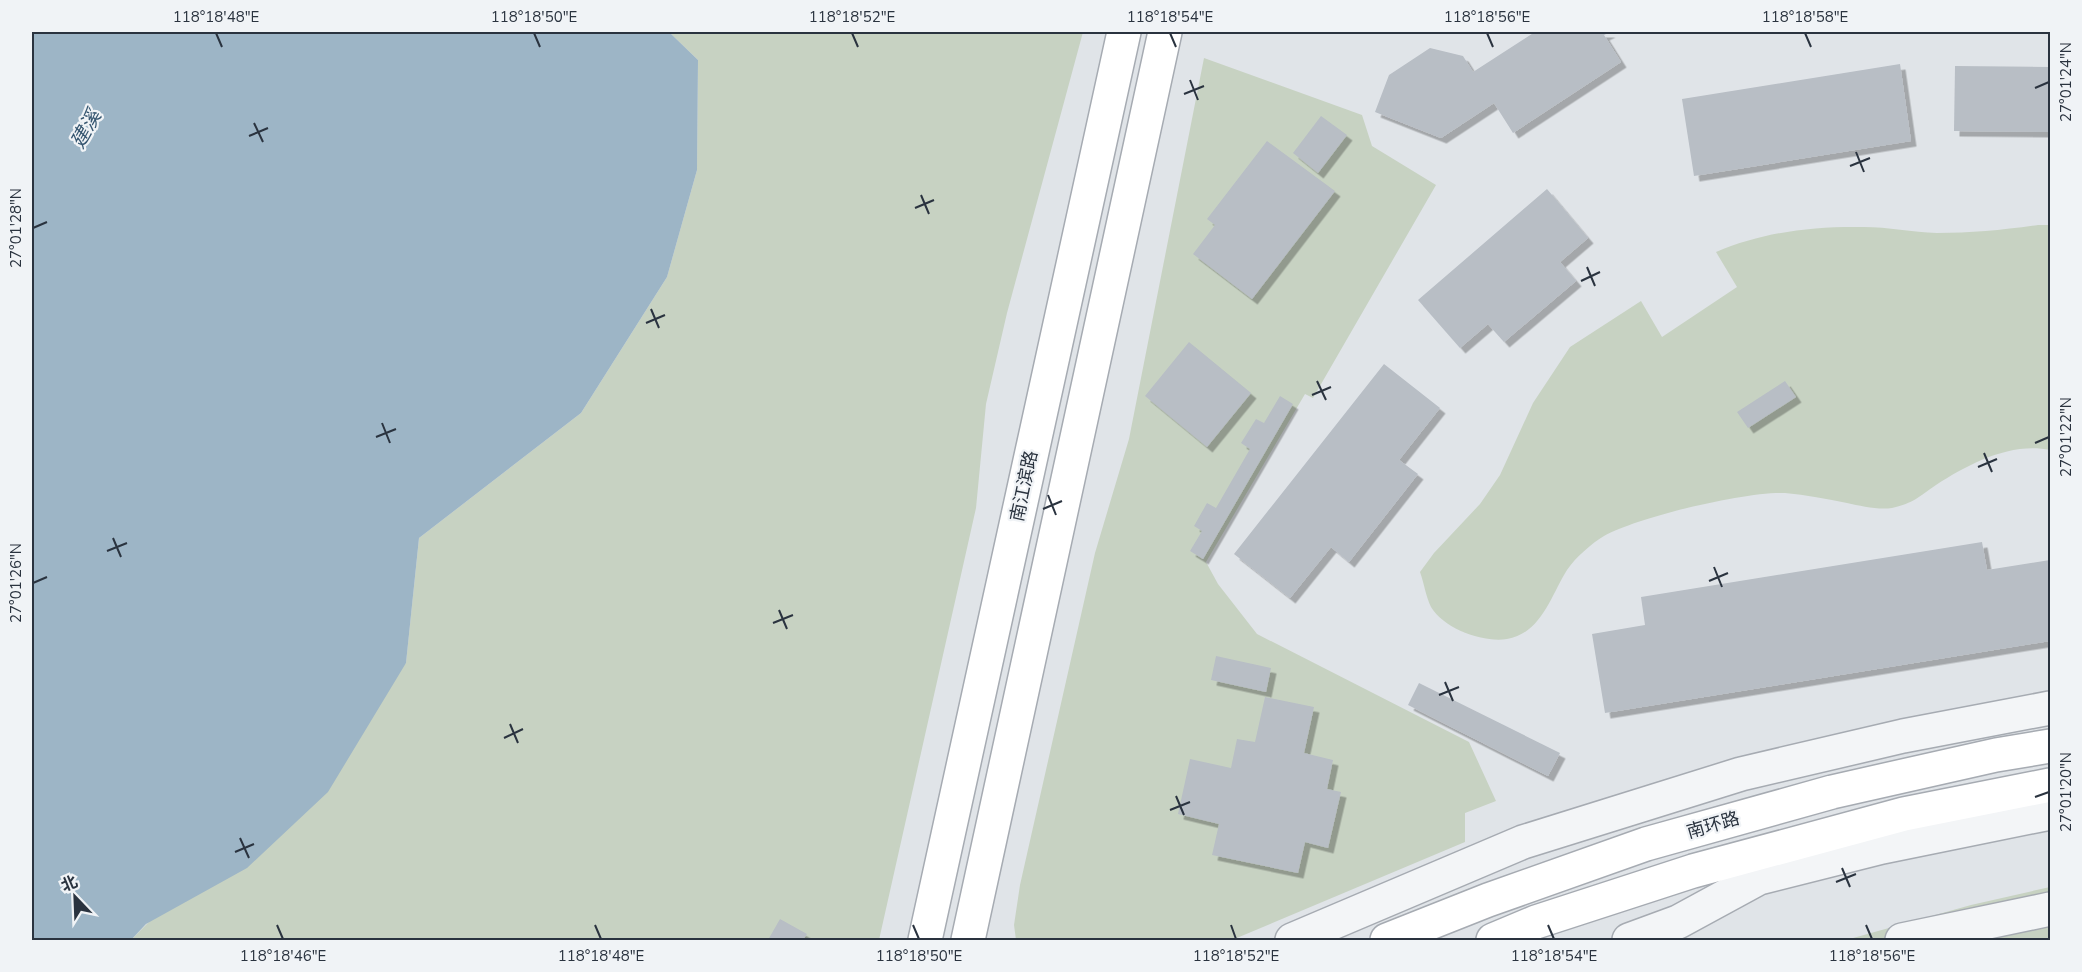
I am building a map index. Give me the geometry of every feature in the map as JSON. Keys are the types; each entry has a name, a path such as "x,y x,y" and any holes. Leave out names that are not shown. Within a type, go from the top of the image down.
{"main road":[{"name":"南江滨路","path":"925,940 1124,32"},
{"path":"968,940 1165,32"},
{"name":"南环路","path":"1387,940 1488,900 1647,844 1832,792 1996,755 2050,746"},
{"path":"1493,940 1536,922 1693,871 1904,814 2050,785"}],"street":[{"path":"1292,940 1524,842 1729,778 1903,736 2050,708"},
{"path":"1629,940 1678,922 1759,878 1882,846 2050,813"},
{"path":"1902,940 2050,909"}],"green space":[{"path":"669,32 1083,32 1007,313 986,404 976,508 879,940 131,940 406,663 419,538 581,413 667,277 697,170 698,60"},
{"path":"1204,58 1362,115 1372,146 1436,185 1313,398 1305,394 1206,562 1218,584 1257,634 1469,742 1496,801 1465,813 1465,842 1232,940 1016,940 1014,925 1020,885 1095,553 1129,439"},
{"path":"2050,225 2050,450 2020,449 1990,457 1962,470 1911,502 1892,508 1870,507 1785,493 1767,493 1693,507 1641,521 1604,536 1584,551 1567,570 1537,621 1519,635 1507,639 1487,639 1465,633 1445,622 1431,607 1420,572 1434,553 1480,504 1500,475 1533,403 1570,347 1641,301 1662,337 1737,287 1716,252 1770,235 1807,229 1873,227 1950,233"},
{"path":"2050,887 2050,940 1846,940 1971,905"}],"water":[{"name":"建溪","path":"32,32 669,32 698,60 697,170 667,277 581,413 419,538 406,663 328,792 247,868 146,924 131,940 32,940"}],"building":[{"path":"1535,32 1610,32 1604,35 1621,62 1513,133 1494,103 1441,138 1375,112 1389,75 1430,48 1463,56 1473,72"},
{"path":"1900,64 1911,141 1694,176 1682,99"},
{"path":"1955,66 2050,67 2050,132 1954,131"},
{"path":"1321,116 1347,135 1318,173 1293,153"},
{"path":"1267,141 1335,191 1252,299 1193,254 1215,225 1207,219"},
{"path":"1547,189 1588,238 1560,262 1576,281 1504,342 1488,324 1460,348 1418,300"},
{"path":"1189,342 1251,393 1207,447 1145,396"},
{"path":"1384,364 1440,408 1399,460 1418,474 1349,562 1331,547 1290,598 1234,554"},
{"path":"1785,381 1796,397 1748,428 1737,412"},
{"path":"1280,396 1293,404 1203,559 1190,551 1202,531 1194,526 1207,503 1216,508 1250,449 1241,443 1256,419 1264,423"},
{"path":"1982,542 1987,570 2050,560 2050,641 1605,713 1592,634 1645,625 1641,597"},
{"path":"1216,656 1271,668 1266,692 1211,680"},
{"path":"1419,683 1560,753 1548,776 1408,705"},
{"path":"1265,697 1314,707 1304,753 1333,760 1327,789 1341,792 1328,848 1305,842 1298,873 1212,855 1219,824 1178,814 1190,759 1231,768 1237,739 1255,742"},
{"path":"780,919 807,934 803,940 768,940"}]}
